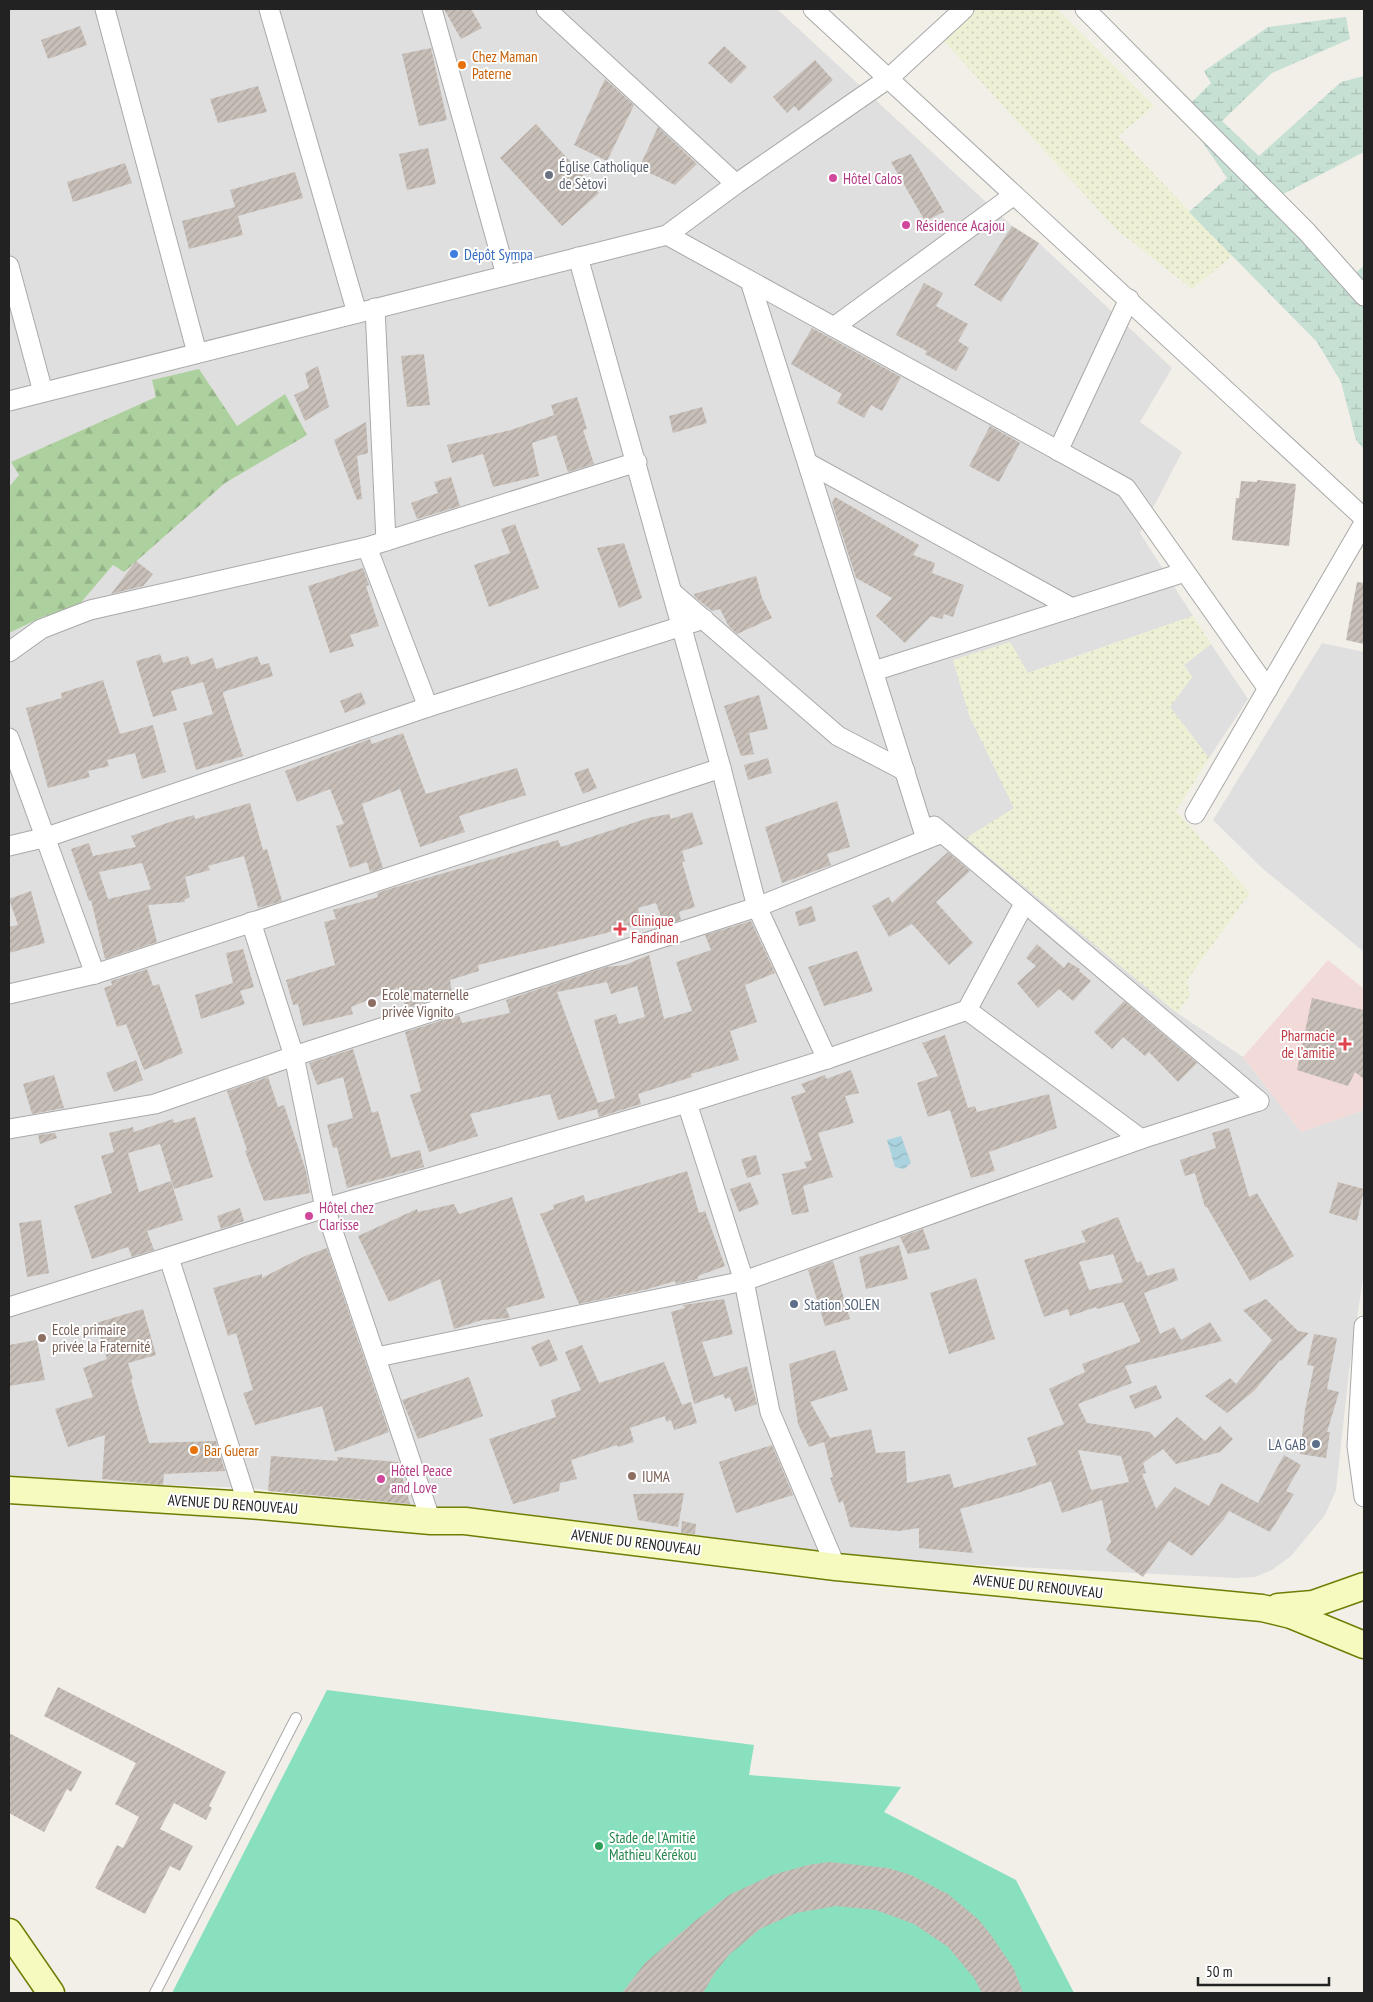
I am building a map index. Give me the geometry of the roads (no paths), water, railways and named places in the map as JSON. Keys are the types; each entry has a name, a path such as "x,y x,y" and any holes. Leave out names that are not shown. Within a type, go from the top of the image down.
{"main road":[{"name":"AVENUE DU RENOUVEAU","path":"9,1490 248,1505 431,1521 465,1521 836,1567 1262,1608 1291,1615 1364,1645"},
{"name":"AVENUE DU RENOUVEAU","path":"1262,1608 1313,1604 1364,1586"},
{"path":"9,1932 49,1992"}],"street":[{"path":"105,9 197,353"},
{"path":"269,9 366,310 386,540"},
{"path":"432,9 506,275"},
{"path":"546,9 736,184"},
{"path":"813,9 1364,518"},
{"path":"9,401 667,235 736,184 889,78 964,9"},
{"path":"1085,9 1307,232 1364,296"},
{"path":"834,327 1014,195"},
{"path":"667,235 1126,488 1268,689"},
{"path":"578,257 637,462 721,768 757,908 827,1059"},
{"path":"9,266 43,392"},
{"path":"377,1358 744,1281 1141,1139 1259,1101 1024,904 934,836 918,812 750,281"},
{"path":"1058,451 1129,299"},
{"path":"9,652 41,629 90,610 367,547 637,462"},
{"path":"808,463 1072,608"},
{"path":"1195,814 1364,523"},
{"path":"367,547 428,707"},
{"path":"874,671 1185,572"},
{"path":"673,593 838,736 905,770"},
{"path":"9,846 46,837 428,707 682,627 704,618"},
{"path":"9,738 95,974"},
{"path":"9,994 95,974 721,768"},
{"path":"9,1129 155,1104 294,1056 757,908 934,836"},
{"path":"9,1307 325,1208 686,1103 827,1059 967,1010 1024,904"},
{"path":"251,922 294,1056 325,1208 431,1521"},
{"path":"967,1010 1141,1139"},
{"path":"686,1103 744,1281 770,1412 836,1567"},
{"path":"169,1258 248,1505"},
{"path":"1364,1326 1357,1446 1364,1497"}],"lane":[{"path":"154,1993 296,1718"}],"water":[{"path":"901,1136 911,1163 904,1169 895,1167 887,1140"}],"place":[{"name":"Chez Maman Paterne","path":"462,65"},
{"name":"Église Catholique de Sètovi","path":"549,175"},
{"name":"Hôtel Calos","path":"833,178"},
{"name":"Résidence Acajou","path":"906,225"},
{"name":"Dépôt Sympa","path":"454,254"},
{"name":"Clinique Fandinan","path":"620,929"},
{"name":"Ecole maternelle privée Vignito","path":"372,1003"},
{"name":"Pharmacie de l’amitie","path":"1345,1044"},
{"name":"Hôtel chez Clarisse","path":"309,1216"},
{"name":"Station SOLEN","path":"794,1304"},
{"name":"Ecole primaire privée la Fraternité","path":"42,1338"},
{"name":"LA GAB","path":"1316,1444"},
{"name":"Bar Guerar","path":"194,1450"},
{"name":"IUMA","path":"632,1476"},
{"name":"Hôtel Peace and Love","path":"381,1479"},
{"name":"Stade de l'Amitié Mathieu Kérékou","path":"599,1846"}]}
